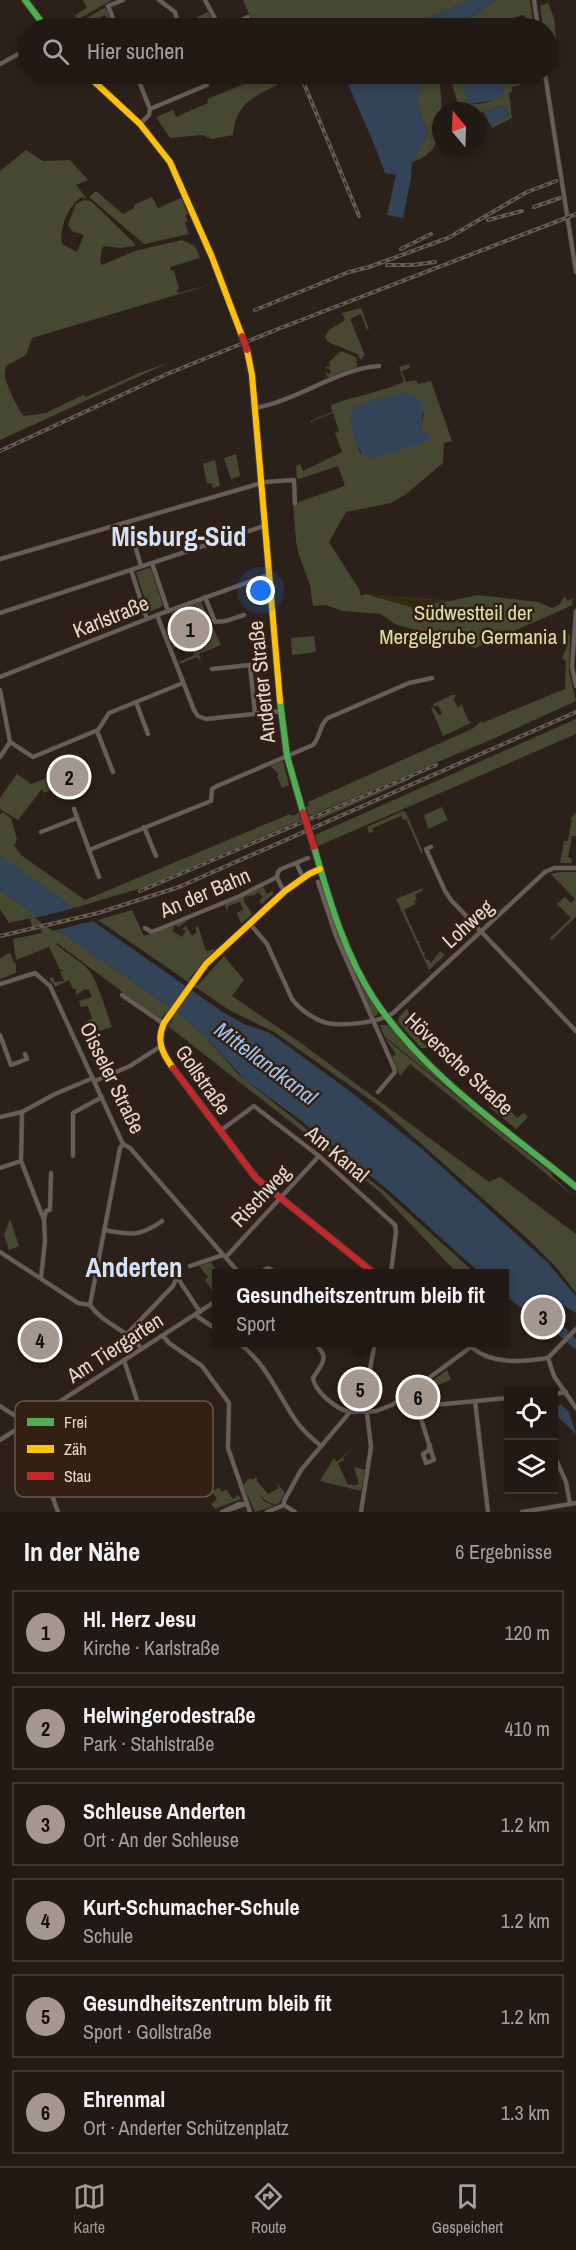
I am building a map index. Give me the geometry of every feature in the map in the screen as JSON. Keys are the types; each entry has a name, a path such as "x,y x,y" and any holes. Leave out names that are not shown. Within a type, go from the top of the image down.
{"main road":[{"path":"25,0 38,18"},
{"name":"Anderter Straße","path":"97,84 140,124 162,151 180,183 212,257 247,350 251,367 268,574 287,756 314,847 320,876"},
{"name":"Gollstraße","path":"320,876 303,878 285,891 206,964 164,1024 159,1047 256,1178 369,1269"},
{"name":"Höversche Straße","path":"320,876 354,962 387,1018 434,1069 576,1187"}],"street":[{"path":"113,18 108,6 123,0"},
{"path":"159,0 175,12 176,18"},
{"path":"205,0 217,18"},
{"path":"534,0 537,18"},
{"path":"0,64 18,54"},
{"path":"140,84 150,109 149,115 140,124"},
{"path":"150,109 207,84"},
{"path":"547,84 576,272"},
{"path":"255,408 287,399 361,368 379,366"},
{"path":"0,559 260,483 294,480 295,504"},
{"path":"128,522 141,566"},
{"path":"0,613 264,526"},
{"path":"152,563 168,611"},
{"path":"131,570 147,620"},
{"name":"Karlstraße","path":"0,677 268,574"},
{"path":"205,597 215,622 244,615"},
{"path":"576,611 572,671 576,686"},
{"path":"157,615 194,710 201,718 281,711"},
{"path":"212,669 250,664 255,714"},
{"path":"89,850 210,801 212,789 217,786 315,743 323,722 328,718 409,682 432,678"},
{"path":"0,690 2,713 10,742 33,757 97,731 109,713 183,683"},
{"path":"136,702 148,734"},
{"path":"97,731 113,772"},
{"path":"0,757 10,742"},
{"path":"74,809 99,877"},
{"path":"41,832 77,818"},
{"path":"144,827 156,856"},
{"path":"431,847 426,849 445,891 576,1031"},
{"name":"An der Bahn","path":"285,891 280,886 278,877 281,869 308,858"},
{"path":"296,863 303,878"},
{"name":"Lohweg","path":"387,1018 545,872 554,868 576,868"},
{"path":"320,876 334,930 395,1072 378,1092"},
{"name":"An der Bahn","path":"145,928 152,932 240,896 278,877"},
{"path":"250,924 267,944 292,999 298,1007 326,1023 373,1022 387,1018"},
{"name":"Oisseler Straße","path":"0,984 35,973 44,980 53,991 123,1144 130,1148 236,1269"},
{"path":"122,995 164,1024"},
{"path":"0,1035 11,1065 27,1059 25,1054"},
{"path":"0,1117 22,1112 55,1094 130,1066 159,1047"},
{"path":"73,1156 73,1113 102,1097"},
{"name":"Am Kanal","path":"219,1131 254,1106 319,1156 395,1225 392,1269"},
{"path":"22,1112 21,1161 44,1220"},
{"path":"90,1305 120,1148 123,1144"},
{"name":"Rischweg","path":"190,1266 225,1256 319,1156"},
{"path":"0,1168 21,1161"},
{"path":"41,1278 45,1241 44,1220 46,1211 50,1210 51,1173"},
{"path":"104,1230 141,1233 162,1221"},
{"path":"0,1252 78,1303 90,1305 95,1312 127,1334 142,1349"},
{"path":"127,1334 173,1286 177,1277 200,1312"},
{"name":"Am Tiergarten","path":"61,1401 212,1304"},
{"path":"195,1315 212,1326"},
{"path":"318,1347 324,1358 323,1364 313,1378 315,1386 337,1406 350,1412 376,1411 386,1408 409,1394 471,1347 481,1354 505,1361 548,1358 576,1329"},
{"path":"163,1336 169,1343 202,1366 229,1403 228,1448 250,1512"},
{"path":"243,1347 264,1368 294,1419 321,1446"},
{"path":"361,1512 370,1447 366,1388 374,1347"},
{"path":"548,1358 554,1376 576,1408"},
{"path":"124,1360 137,1401"},
{"path":"558,1393 566,1392"},
{"path":"409,1394 417,1406 430,1445"},
{"path":"417,1406 504,1398"},
{"path":"475,1401 488,1512"},
{"path":"0,1406 15,1416"},
{"path":"284,1504 301,1470 350,1412"},
{"name":"Am Tiergarten","path":"0,1440 15,1431"},
{"path":"522,1512 573,1503 558,1464"},
{"path":"53,1497 58,1512"},
{"path":"223,1512 239,1504 246,1504"},
{"path":"267,1512 284,1504"},
{"path":"284,1504 295,1512"}],"green space":[{"path":"83,0 112,0 80,18 76,18 75,15 87,8"},
{"path":"243,0 468,0 429,18 251,18"},
{"path":"495,0 530,0 533,18 525,18 522,15 514,18 468,18"},
{"path":"548,3 554,18 542,18 540,6"},
{"path":"104,8 110,18 107,18 105,15 99,18 87,18"},
{"path":"208,12 211,18 195,18"},
{"path":"245,84 277,85 246,103 237,116 233,135 212,139 202,135 170,138 156,117 173,110 176,117 208,103 207,99"},
{"path":"420,84 440,84 441,102 432,102 432,149 425,156 412,162 428,132 418,104"},
{"path":"452,84 462,84 469,102 457,102"},
{"path":"502,84 520,84 512,87 512,92 509,93 512,118 492,128 490,125 509,115 505,107 499,106 486,112 486,102 504,94"},
{"path":"26,150 43,161 70,160 88,180 76,185 87,199 82,197 69,211 62,231 62,244 77,252 84,235 72,231 68,225 76,204 84,200 91,201 135,246 120,248 104,246 100,262 102,265 135,251 182,240 195,246 200,258 170,267 171,271 174,270 178,293 216,283 32,338 26,355 6,366 5,372 9,389 24,416 46,413 83,395 86,397 139,373 168,363 0,440 0,171"},
{"path":"96,191 123,214 134,208 134,205 152,197 158,208 181,198 188,214 185,216 188,221 185,222 189,234 144,244 89,197"},
{"path":"361,308 369,329 367,330 361,314 350,319 365,355 361,360 357,354 328,342 325,337 329,330 345,320 342,313"},
{"path":"341,351 356,357 357,367 328,377 325,372 330,374 330,369 324,368 330,366 329,362"},
{"name":"Südwestteil der Mergelgrube Germania I","path":"409,364 410,368 402,371 406,382 416,380 418,384 431,381 452,441 444,443 443,463 405,495 391,503 346,512 329,542 359,589 361,596 365,594 450,601 478,595 538,602 552,608 560,604 564,597 567,601 573,598 572,605 475,648 395,624 381,614 342,611 326,605 313,606 310,585 296,541 293,504 345,486 338,466 297,478 296,466 300,464 303,471 342,452 335,433 339,431 333,413 312,421 313,424 310,421 332,412 331,405 404,382 399,367","holes":["424,413 420,443 360,453 355,435"]},
{"path":"236,454 240,476 231,479 224,458"},
{"path":"215,460 220,486 213,488 212,484 207,483 203,464"},
{"path":"149,568 163,606 149,612 136,572"},
{"path":"201,602 221,645 199,654 201,659 199,660 197,657 180,664 179,662 194,655 189,642 174,648 171,639 177,637 182,641 203,633 206,626 201,616 193,619 189,610 174,618 171,613"},
{"path":"566,633 570,635 569,672 576,701 495,738 309,816 306,807 309,805 308,802 474,728 481,721 482,723 565,689 566,661 562,658 567,647 562,636"},
{"path":"314,636 316,652 292,655 291,638"},
{"path":"456,695 454,699 457,707 461,706 461,703 469,722 473,722 443,736 431,708 433,707 439,715 442,714 438,705 435,707 433,704"},
{"path":"576,719 576,734 318,846 315,835"},
{"path":"283,761 289,785 282,788 277,776 279,774 270,766"},
{"path":"84,764 90,779 71,787 64,784 44,793 42,789 18,820 0,809 0,798 17,774 31,784"},
{"path":"410,777 411,779 318,820 316,816"},
{"path":"442,807 448,820 428,829 424,815"},
{"path":"403,811 406,813 423,852 421,853 406,819 403,820 401,816 373,828 373,832 369,833 367,827"},
{"path":"2,812 11,818 17,840 14,845 21,855 85,900 290,814 292,816 299,813 300,820 145,887 74,908 0,856 0,815"},
{"path":"576,813 576,836 572,836 568,857 571,858 572,863 560,863 564,841 568,841 572,819 570,819"},
{"path":"576,872 576,917 552,940 550,938 571,918 557,904 565,897 571,903 575,899 551,874"},
{"path":"320,881 352,966 378,1011 374,1017 336,932"},
{"path":"264,887 266,894 273,891 273,894 262,904 259,901 263,897 258,892 255,895 244,897 252,914 241,924 237,913 243,910 240,902 228,906 228,911 224,904"},
{"path":"423,888 415,894 416,904 404,910 418,941 421,941 419,943 423,952 426,953 424,955 426,960 431,963 440,951 445,955 429,970 396,899"},
{"path":"0,890 180,1014 204,1035 238,1074 384,1191 471,1269 453,1269 380,1192 168,1026 174,1018 165,1013 160,1020 57,943 60,948 87,968 99,990 112,1027 100,1031 95,1028 91,1032 87,1021 92,1019 88,1006 81,1007 79,1001 92,997 89,990 85,989 76,995 76,989 73,989 69,980 55,987 49,978 53,977 55,982 64,981 60,972 65,970 60,970 49,947 16,960 13,939 42,933 40,926 32,927 30,918 9,923 0,909"},
{"path":"132,910 144,936 185,919 186,922 179,927 175,925 172,931 182,937 186,931 182,929 186,926 192,936 197,932 195,928 198,926 206,951 215,949 189,979 198,985 224,956 244,980 232,996 298,1041 489,1182 500,1177 576,1234 576,1293 556,1267 529,1240 379,1106 274,1032 229,1010 98,920"},
{"path":"8,953 11,954 16,964 16,973 0,979 0,959"},
{"path":"407,1008 414,1033 428,1048 421,1048 398,1022 399,1017"},
{"path":"380,1025 388,1025 412,1052 507,1136 384,1036"},
{"path":"385,1038 550,1172 576,1198 410,1064 400,1076 392,1056 396,1055"},
{"path":"504,1104 517,1118 524,1113 528,1117 516,1129 488,1106 497,1109"},
{"path":"10,1219 19,1246 9,1250 4,1235"},
{"path":"211,1262 215,1269 212,1269 212,1291 205,1280 208,1277 199,1266"},
{"path":"447,1370 451,1380 425,1390 423,1399 421,1389"},
{"path":"350,1450 343,1458 345,1460 338,1463 348,1485 359,1484 354,1467 365,1470 361,1491 320,1481 334,1458 337,1462"},
{"path":"257,1477 257,1481 268,1494 279,1488 277,1483 285,1493 275,1505 266,1501 258,1493 265,1502 275,1506 255,1512 243,1485 250,1478 252,1480"},
{"path":"219,1487 222,1492 226,1489 233,1499 238,1495 241,1499 215,1509 211,1504 217,1499 213,1491"}],"sand":[{"path":"365,594 450,601 428,604 423,613"}],"water":[{"path":"468,0 495,0 468,18 429,18"},
{"path":"348,84 420,84 418,104 428,132 412,162 403,218 387,215 396,175 385,173"},
{"path":"462,84 502,84 504,94 495,100 469,102"},
{"path":"503,105 508,117 490,125 486,112"},
{"path":"404,392 413,395 422,403 422,431 430,434 431,440 379,457 367,458 359,449 354,437 350,412 358,405"},
{"name":"Mittellandkanal","path":"0,856 224,1013 244,1024 270,1033 351,1092 422,1149 547,1262 576,1296 576,1313 541,1292 563,1325 576,1339 576,1350 509,1299 509,1269 476,1269 387,1189 244,1079 204,1035 180,1014 0,890"},
{"path":"561,1404 569,1412 576,1434 558,1417"}],"pier":[{"path":"78,907 97,920 53,931 44,925 54,921 43,924 35,918"}],"railway":[{"path":"304,84 359,216"},
{"path":"255,310 349,272 448,238 527,192 556,181"},
{"path":"534,207 560,198"},
{"path":"488,220 522,211"},
{"path":"0,451 167,374 576,214"},
{"path":"401,249 431,234"},
{"path":"387,265 435,262"},
{"path":"0,936 98,913 179,887 576,712"},
{"path":"140,891 436,765"}],"traffic: fast":[{"path":"25,0 38,18"},
{"path":"280,701 287,756 303,812"},
{"path":"314,847 332,906 354,963 374,999 394,1027 417,1053 468,1100 576,1187"}],"traffic: slow":[{"path":"97,84 140,124 170,162 212,257 242,336"},
{"path":"247,350 252,375 280,701"},
{"path":"173,1068 161,1047 162,1029 206,964 285,891 320,869"}],"traffic: jam":[{"path":"242,336 247,350"},
{"path":"303,812 314,847"},
{"path":"173,1068 256,1178 369,1269"}],"place":[{"name":"Hl. Herz Jesu","path":"190,629"},
{"name":"Helwingerodestraße","path":"69,777"},
{"name":"Schleuse Anderten","path":"543,1317"},
{"name":"Kurt-Schumacher-Schule","path":"40,1340"},
{"name":"Gesundheitszentrum bleib fit","path":"360,1389"},
{"name":"Ehrenmal","path":"418,1397"}],"district":[{"name":"Misburg-Süd","path":"179,537"},
{"name":"Anderten","path":"134,1268"}]}
